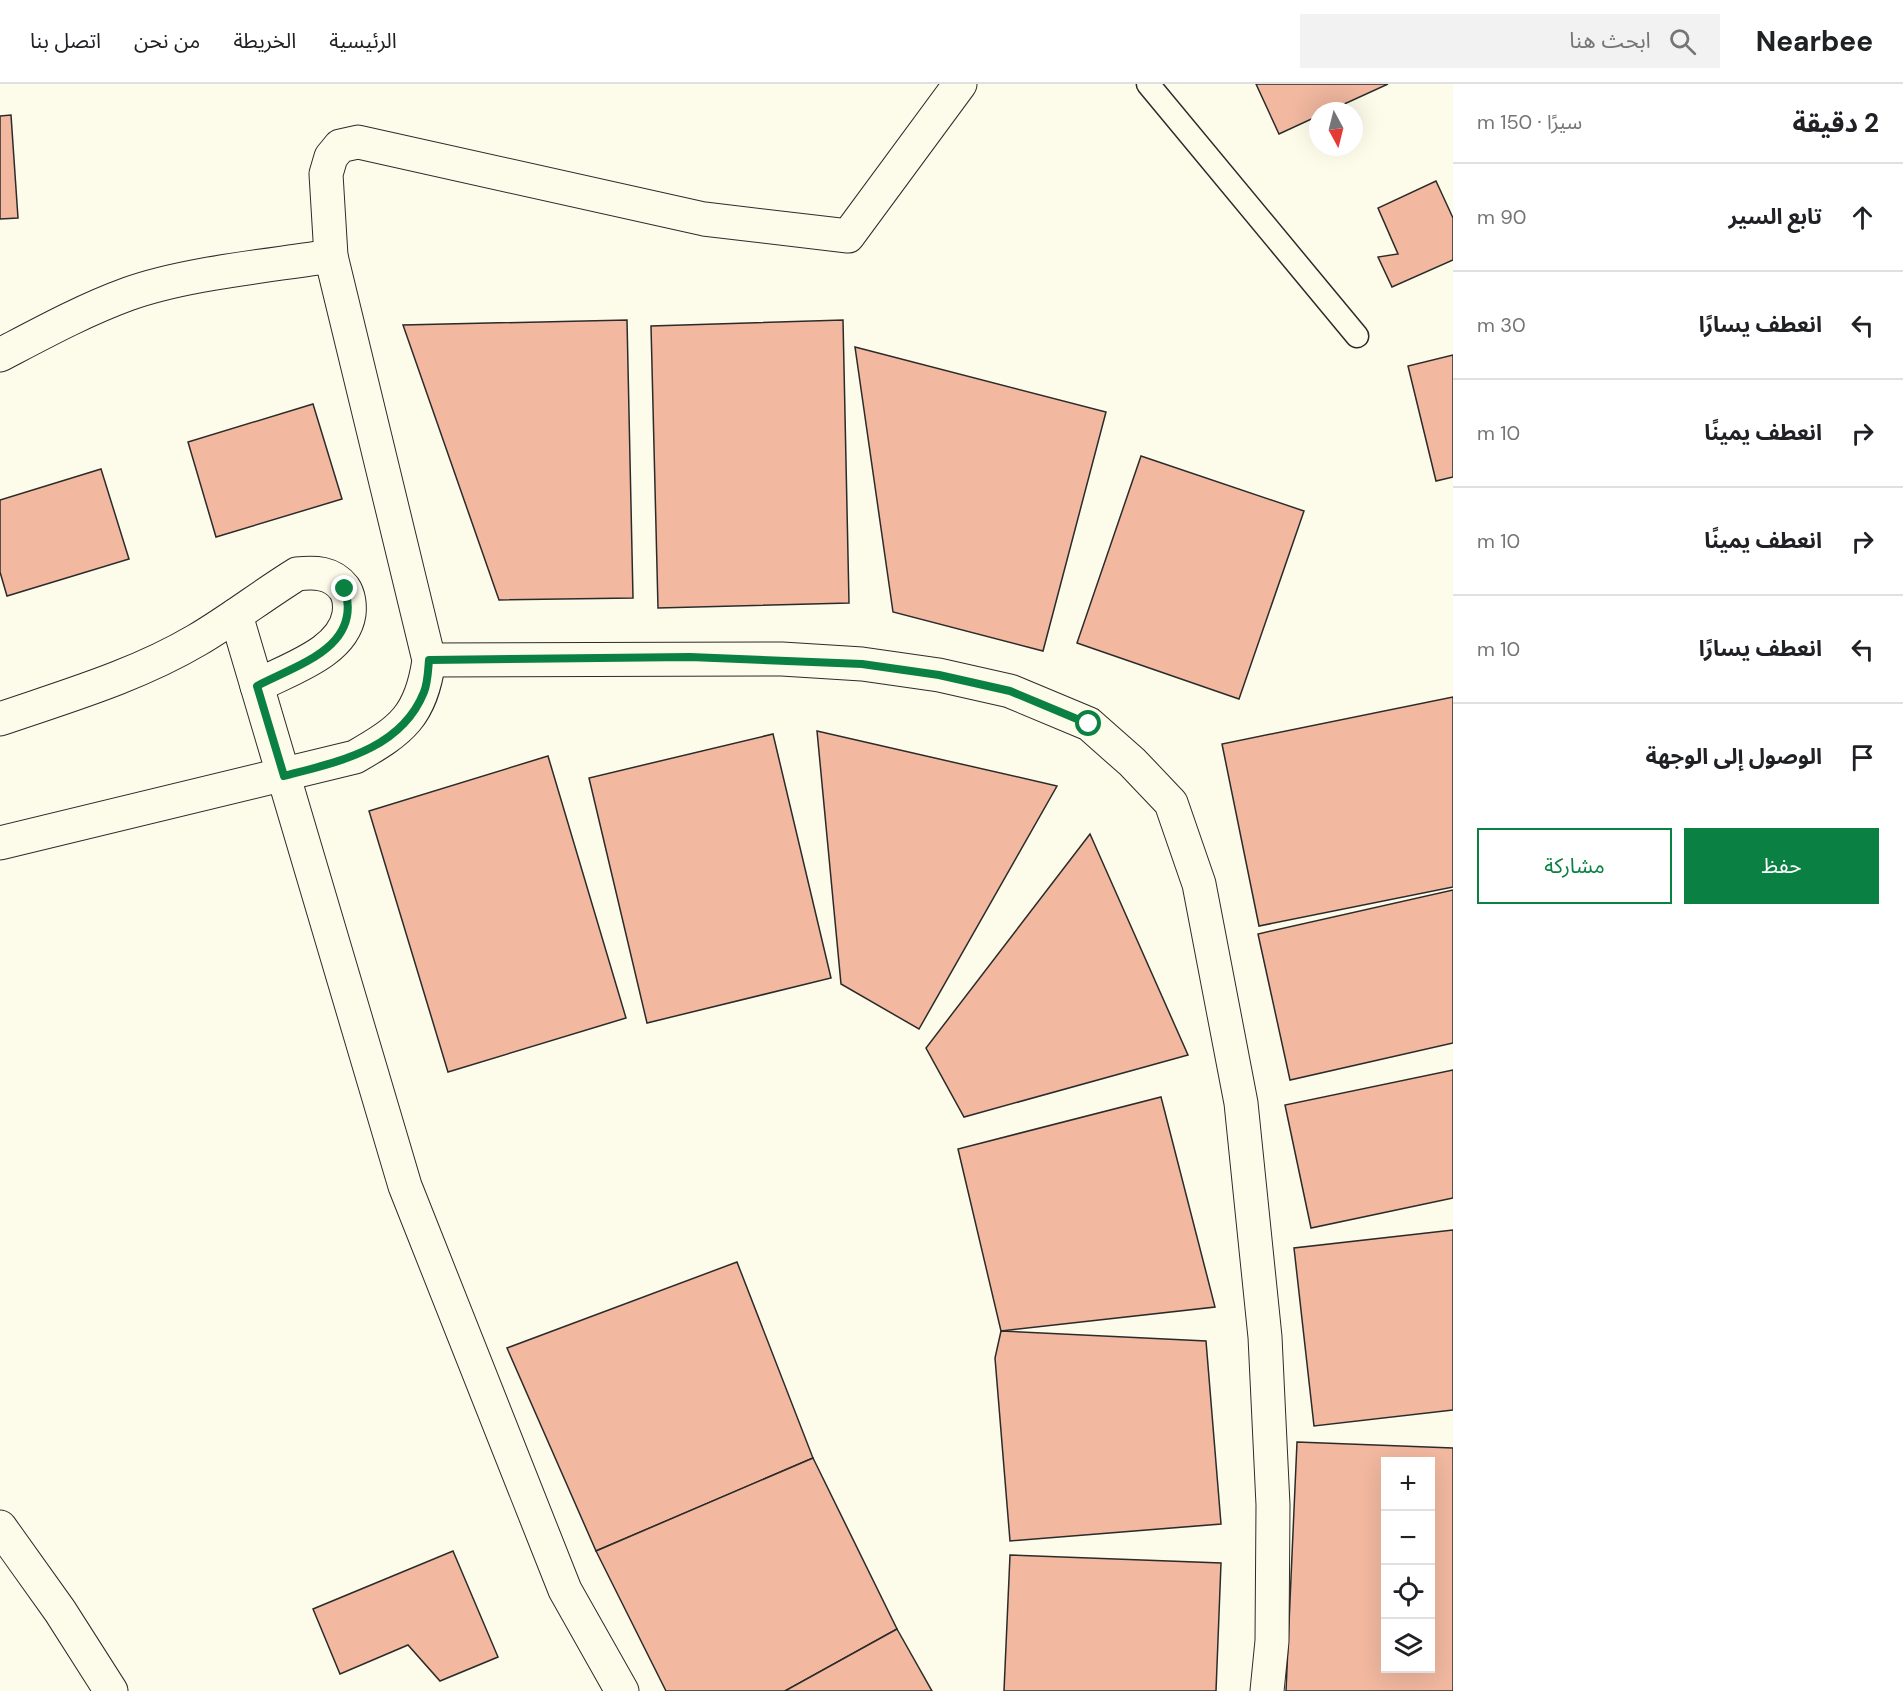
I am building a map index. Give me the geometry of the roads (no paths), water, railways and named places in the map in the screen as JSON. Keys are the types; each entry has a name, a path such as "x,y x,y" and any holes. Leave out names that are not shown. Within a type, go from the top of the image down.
{"street":[{"path":"0,843 355,757 389,737 409,717 424,691 429,660 331,256 326,174 331,157 340,146 353,142 705,219 848,236 960,84"},
{"path":"0,355 129,293 164,284 331,256"},
{"path":"0,719 98,686 147,666 196,641 297,574 316,572 334,579 345,589 350,606 347,624 338,640 323,651 257,686"},
{"path":"236,615 405,1186 565,1590 622,1691"},
{"path":"429,660 782,659 862,664 939,675 1010,691 1089,724 1132,762 1171,803 1199,884 1241,1103 1265,1337 1273,1505 1272,1641 1267,1691"},
{"path":"0,1527 60,1611 111,1691"}],"lane":[{"path":"1148,84 1357,336"}]}
